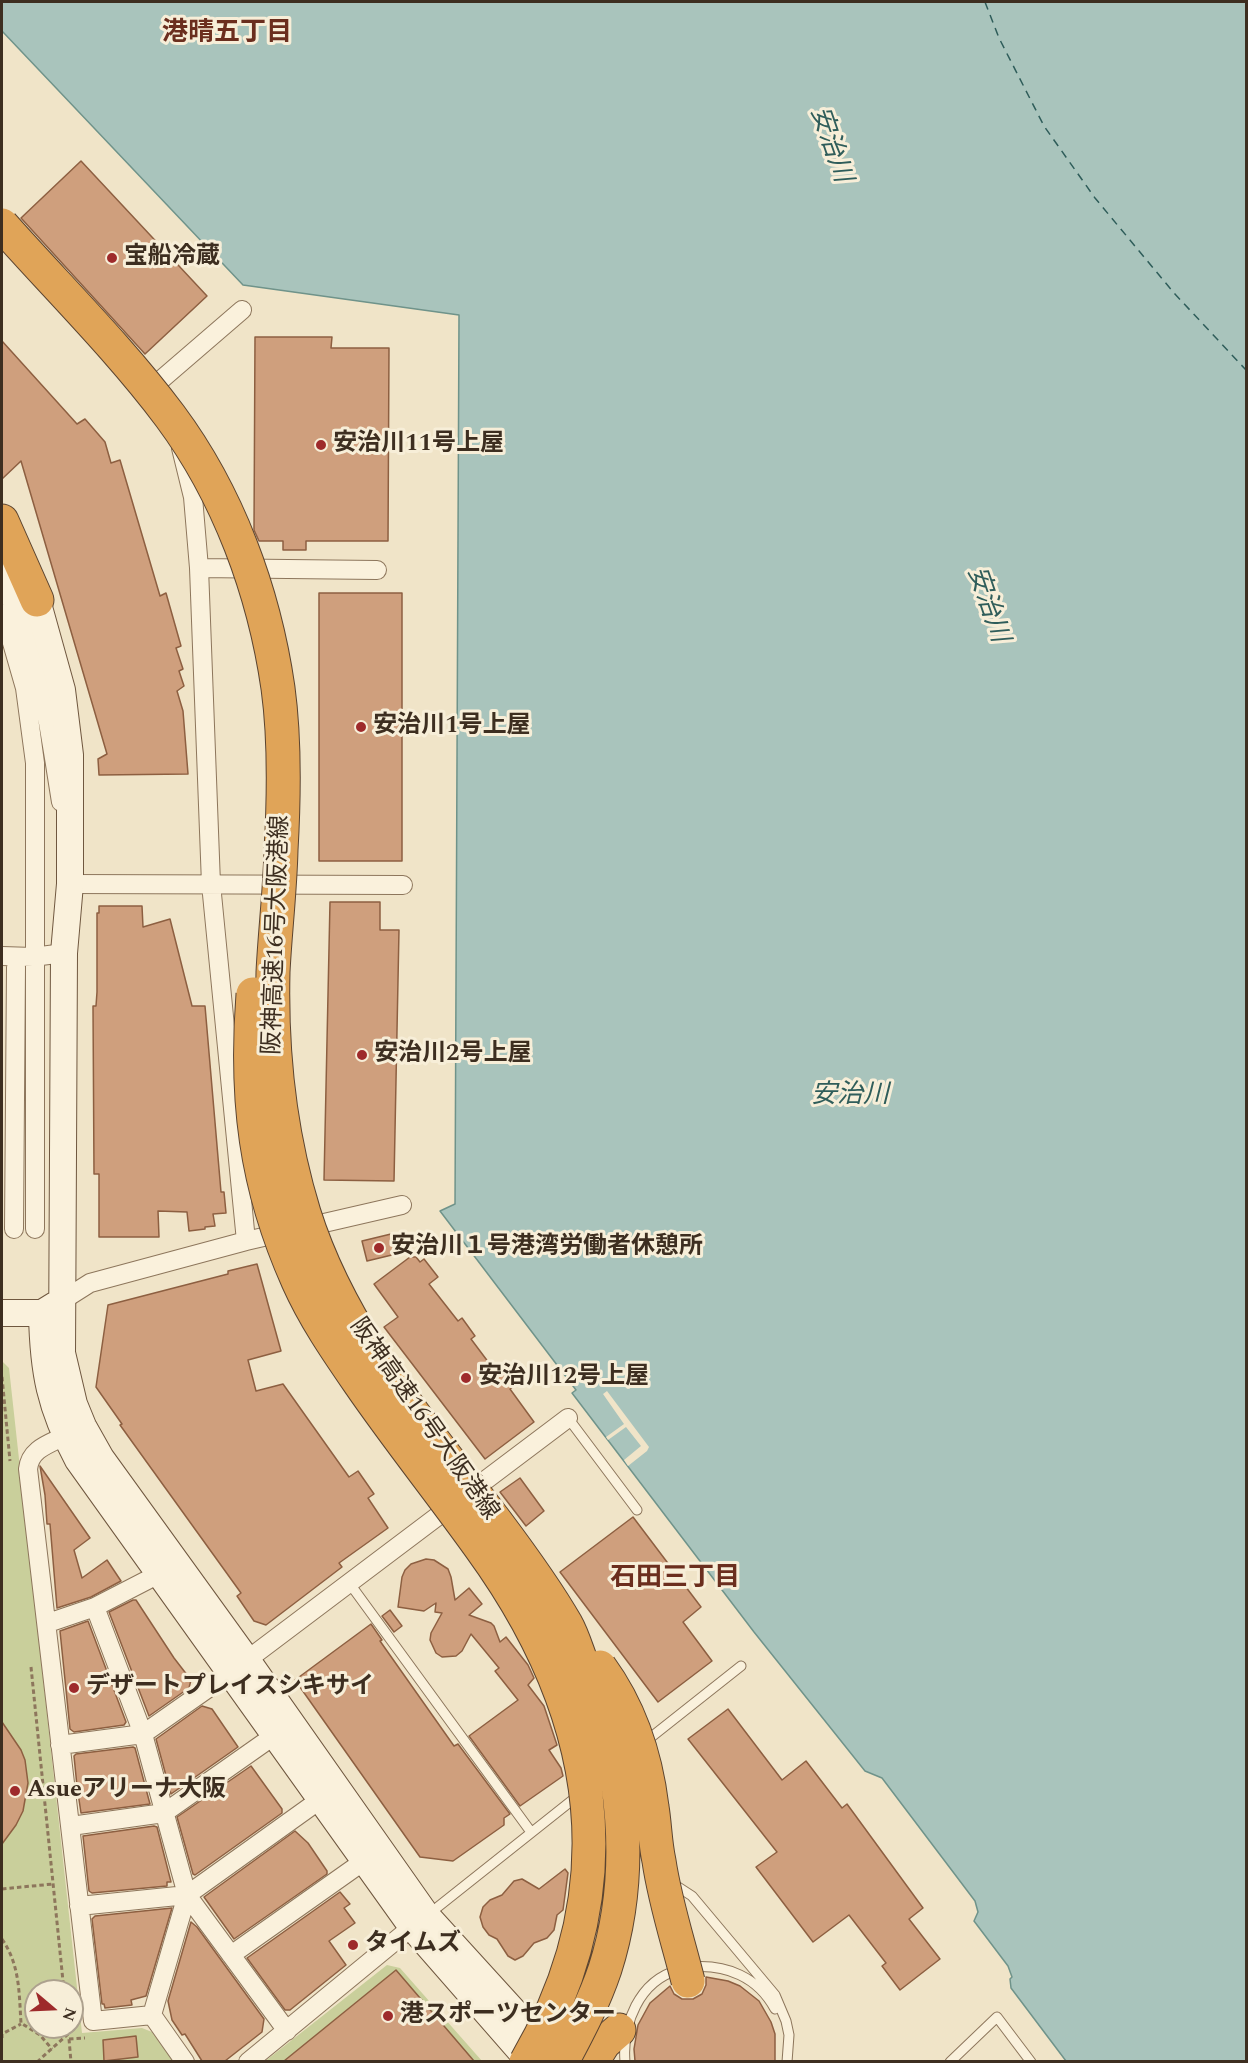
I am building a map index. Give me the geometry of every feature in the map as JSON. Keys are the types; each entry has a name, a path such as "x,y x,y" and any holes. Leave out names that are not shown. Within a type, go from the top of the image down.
{"highway":[{"name":"阪神高速16号大阪港線","path":"5,236 131,367 173,419 208,475 234,527 252,576 267,629 278,690 283,766 282,849 273,969 275,1070 282,1124 305,1214 315,1246 357,1331 391,1383 510,1542 569,1628 597,1698 611,1745 621,1807 622,1866 618,1909 606,1966 590,2006 560,2061"},
{"name":"阪神高速16号大阪港線","path":"5,236 165,427 199,479 224,531 255,628 267,693 270,763 268,833 251,1028 250,1068 257,1150 267,1195 283,1247 319,1322 378,1411 501,1577 541,1647 563,1697 572,1725 588,1804 590,1841 584,1909 574,1956 565,1984 528,2061"},
{"path":"2,521 18,602"},
{"path":"569,1628 599,1665 617,1693 637,1738 647,1776 664,1891 688,1981"},
{"path":"592,2061 604,2043 622,2051"}],"street":[{"path":"5,236 148,391 180,446 193,497 199,568 211,884 246,1241"},
{"path":"148,391 242,310"},
{"path":"2,566 18,602 54,658 68,726 70,873 64,953 64,1229 51,1307 45,1371 65,1436 78,1460 159,1574 239,1667 274,1735 364,1861 420,1922 560,2061"},
{"path":"199,568 377,570"},
{"path":"18,602 6,622 25,688 35,763 33,957 35,1229"},
{"path":"70,873 211,884 404,885"},
{"path":"64,953 9,961 8,1229 64,1229"},
{"path":"2,1313 51,1307 90,1283 246,1241 402,1205"},
{"path":"51,1307 74,1404 83,1426 102,1458 239,1667 420,1922 528,2061"},
{"path":"60,1745 143,1734 239,1667 568,1418"},
{"path":"65,1436 34,1452 29,1460 28,1469 48,1623 93,2021 152,2015"},
{"path":"48,1623 95,1607 159,1574"},
{"path":"95,1607 143,1734 187,1895 287,2031"},
{"path":"71,1826 164,1814 274,1735"},
{"path":"79,1906 187,1895 321,1799"},
{"path":"231,1955 364,1861"},
{"path":"152,2015 187,1895"},
{"path":"248,2061 420,1922"},
{"path":"152,2015 185,2061"}],"lane":[{"path":"568,1418 637,1510"},
{"path":"350,1584 531,1832"},
{"path":"633,1752 741,1666"},
{"path":"606,1773 624,1759"},
{"path":"420,1922 597,1780"},
{"path":"560,1809 570,1815"},
{"path":"579,1821 598,1834"},
{"path":"608,1840 636,1859"},
{"path":"645,1865 692,1896 775,1995 789,2035 788,2061"},
{"path":"622,2051 633,2013 642,1994 654,1982 669,1973 691,1966 710,1965 728,1969 745,1977 770,1999 784,2036 781,2061"},
{"path":"950,2061 997,2017 1031,2061"}],"path":[{"path":"2,1377 11,1472"},
{"path":"30,1660 63,1979"},
{"path":"2,1889 53,1884"},
{"path":"2,1939 11,1953 18,1977 21,2024"},
{"path":"2,2038 2,2034 21,2024"},
{"path":"21,2024 40,2035 52,2049"},
{"path":"84,2038 93,2037"},
{"path":"37,2061 63,2039"},
{"path":"69,2039 71,2061"}],"green space":[{"path":"2,1361 9,1368 76,1979 24,1979 24,2039 84,2039 84,2033 142,2028 152,2032 173,2061 2,2061"},
{"name":"港スポーツセンター","path":"387,1965 400,1968 482,2061 264,2062"}],"water":[{"name":"安治川","path":"2,2 1246,2 1246,2061 1066,2061 1011,1988 1010,1979 1012,1977 1008,1966 974,1921 978,1912 975,1901 882,1778 865,1771 754,1632 572,1393 576,1390 440,1211 455,1204 459,315 243,285 2,31"}],"pier":[{"path":"607,1391 649,1447 628,1466 624,1460 641,1446 626,1427 608,1440 606,1437 624,1424 603,1394"}],"building":[{"name":"宝船冷蔵","path":"81,161 207,296 145,354 21,218"},
{"name":"安治川11号上屋","path":"255,337 332,337 331,348 389,348 388,541 306,541 306,550 283,550 283,541 259,541 254,530"},
{"path":"2,341 77,424 85,419 105,442 111,463 120,460 160,596 166,593 181,646 176,648 183,669 179,671 184,686 177,691 183,711 188,774 99,775 98,759 107,754 21,461 2,479"},
{"name":"安治川1号上屋","path":"319,593 402,593 402,861 319,861"},
{"name":"安治川2号上屋","path":"330,902 380,902 380,930 399,930 394,1181 324,1180"},
{"path":"99,906 142,906 143,927 170,919 192,1006 205,1006 221,1192 224,1192 226,1213 213,1214 215,1226 189,1231 187,1212 158,1211 159,1237 99,1237 99,1174 94,1174 93,1006 96,1006 97,992 97,913 99,913"},
{"name":"安治川１号港湾労働者休憩所","path":"391,1234 396,1254 367,1261 362,1241"},
{"name":"安治川12号上屋","path":"410,1257 416,1257 420,1262 424,1259 438,1277 429,1284 458,1321 462,1318 475,1336 471,1339 495,1371 500,1367 514,1386 510,1389 534,1422 485,1459 384,1327 398,1317 374,1284"},
{"path":"257,1264 281,1351 248,1360 256,1391 283,1384 349,1477 358,1471 374,1494 368,1498 388,1528 339,1563 342,1567 266,1625 254,1621 237,1596 241,1593 120,1425 122,1424 96,1387 108,1305 228,1274 228,1271"},
{"path":"40,1466 90,1538 74,1550 82,1578 107,1560 121,1581 91,1597 57,1608 50,1524 47,1524"},
{"path":"520,1478 544,1511 526,1526 500,1492"},
{"path":"633,1517 701,1607 683,1622 712,1661 658,1702 560,1572"},
{"path":"426,1559 434,1560 448,1569 455,1600 469,1588 482,1604 469,1615 491,1623 500,1642 506,1637 528,1665 534,1678 528,1685 544,1706 557,1745 549,1750 561,1768 563,1776 520,1806 469,1736 518,1700 495,1671 499,1668 471,1634 462,1651 456,1656 442,1657 436,1653 430,1640 431,1633 442,1613 435,1612 436,1603 424,1611 398,1607 405,1570 411,1564"},
{"path":"136,1600 191,1680 189,1688 149,1716 109,1612"},
{"path":"390,1610 402,1626 394,1632 382,1616"},
{"path":"88,1621 126,1722 124,1725 74,1732 70,1729 60,1631"},
{"path":"371,1624 382,1640 380,1641 454,1746 458,1744 510,1814 504,1818 504,1825 453,1861 420,1857 295,1680"},
{"path":"202,1706 212,1709 238,1747 171,1794 156,1739"},
{"path":"728,1709 782,1780 806,1761 842,1808 847,1804 923,1908 909,1919 940,1959 900,1990 882,1966 886,1963 849,1915 813,1942 756,1867 777,1852 688,1739"},
{"name":"Asueアリーナ大阪","path":"2,1722 21,1750 25,1760 28,1783 23,1811 2,1844"},
{"path":"133,1747 150,1804 81,1813 74,1756"},
{"path":"251,1766 282,1809 282,1813 195,1875 193,1874 177,1817"},
{"path":"157,1827 171,1882 167,1882 167,1886 92,1893 89,1891 83,1836"},
{"path":"295,1831 308,1843 327,1874 234,1939 204,1897"},
{"path":"565,1869 568,1873 563,1910 557,1915 554,1930 547,1938 534,1943 523,1956 515,1960 508,1956 497,1939 489,1935 483,1927 480,1917 483,1907 490,1900 502,1895 514,1881 522,1879 539,1889"},
{"path":"340,1892 350,1904 344,1908 355,1923 329,1941 346,1965 290,2010 285,2010 247,1958"},
{"path":"172,1908 146,1996 131,2000 132,2005 105,2008 102,2004 92,1919 95,1916"},
{"path":"191,1922 264,2019 262,2032 225,2061 202,2061 185,2034 182,2035 172,2020 168,2001"},
{"name":"港スポーツセンター","path":"396,1970 474,2061 284,2061"},
{"path":"706,1977 740,1986 759,2001 775,2034 775,2061 635,2061 634,2049 638,2025 650,2003 670,1986 674,1994 682,1999 693,1999 702,1994 706,1985"},
{"path":"136,2036 138,2057 104,2061 103,2040"}],"ferry route":[{"path":"985,2 999,38 1044,126 1095,198 1174,293 1246,370"}],"place":[{"name":"宝船冷蔵","path":"112,258"},
{"name":"安治川11号上屋","path":"321,445"},
{"name":"安治川1号上屋","path":"361,727"},
{"name":"安治川2号上屋","path":"362,1055"},
{"name":"安治川１号港湾労働者休憩所","path":"379,1248"},
{"name":"安治川12号上屋","path":"466,1378"},
{"name":"デザートプレイスシキサイ","path":"74,1688"},
{"name":"Asueアリーナ大阪","path":"15,1791"},
{"name":"タイムズ","path":"353,1945"},
{"name":"港スポーツセンター","path":"388,2016"}],"district":[{"name":"港晴五丁目","path":"227,35"},
{"name":"石田三丁目","path":"675,1580"}]}
